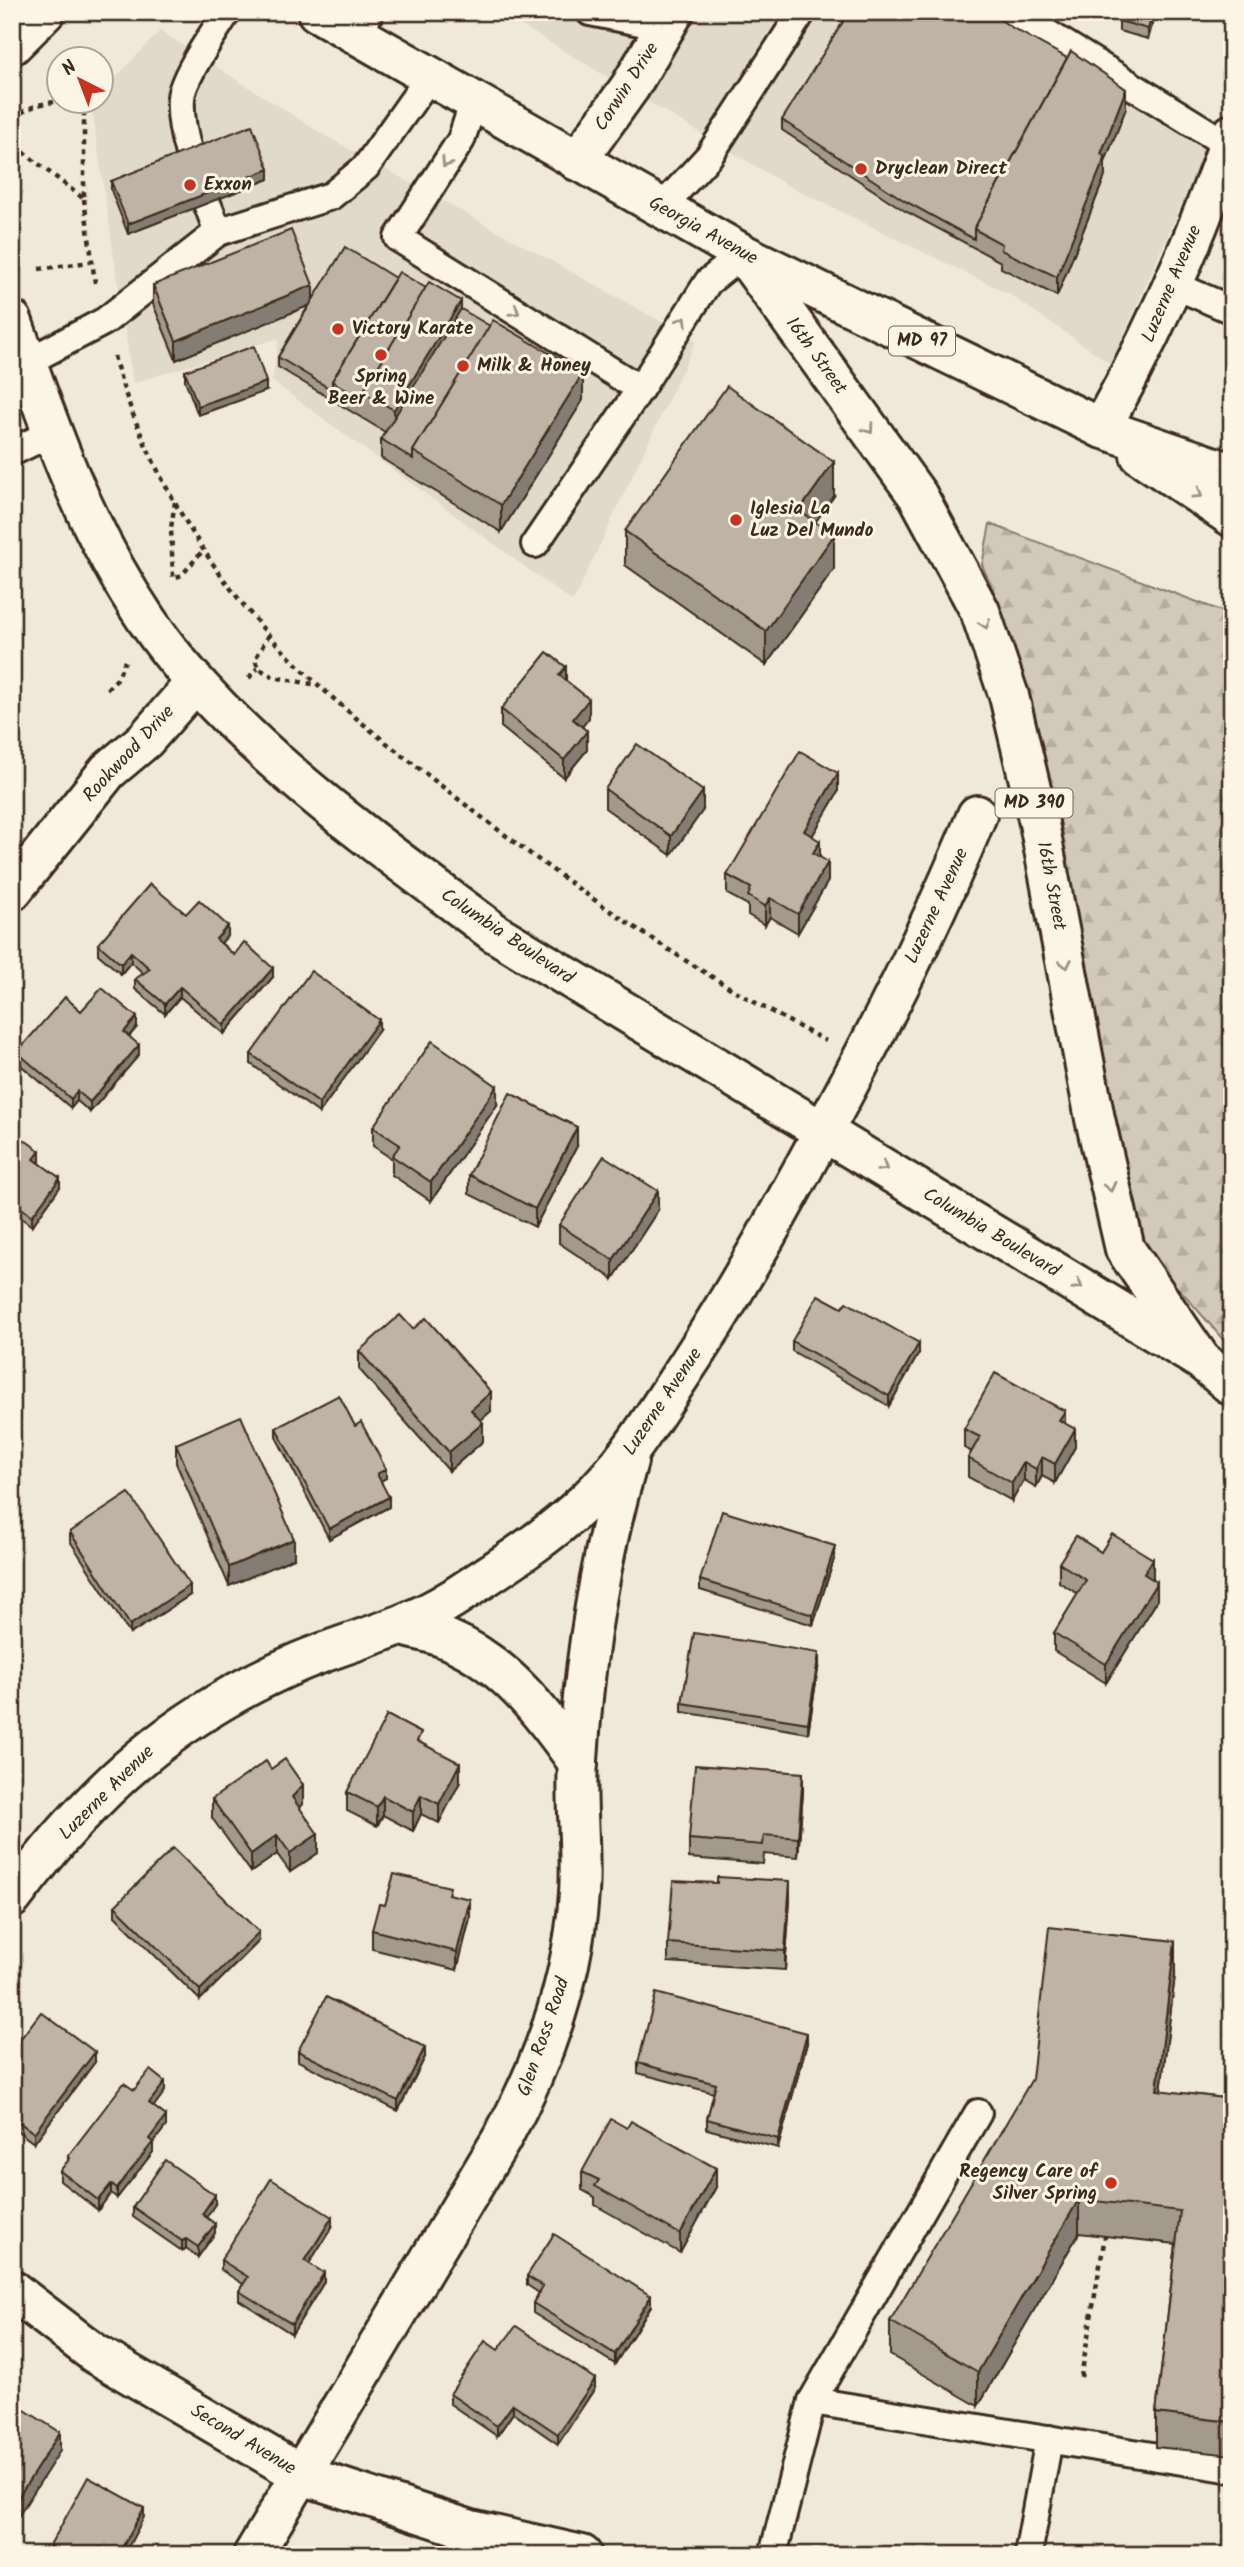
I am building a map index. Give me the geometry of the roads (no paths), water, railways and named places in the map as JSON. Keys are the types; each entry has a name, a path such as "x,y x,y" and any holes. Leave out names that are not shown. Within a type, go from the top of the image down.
{"street":[{"path":"12,45 45,12"},
{"name":"Georgia Avenue","path":"317,12 364,24 430,76 743,254 1101,428 1232,473"},
{"name":"Corwin Drive","path":"577,161 630,87 669,20"},
{"name":"Luzerne Avenue","path":"1101,428 1147,345 1174,285 1230,139"},
{"name":"16th Street","path":"743,254 918,496 980,611 1009,696 1039,823 1095,1119 1125,1249 1201,1360 1232,1386"},
{"name":"Columbia Boulevard","path":"12,320 51,433 102,547 146,620 220,711 315,793 495,933 1201,1360"},
{"name":"Georgia Avenue","path":"1101,428 1232,517"},
{"name":"Rookwood Drive","path":"12,891 108,771 145,740 195,683"},
{"name":"Luzerne Avenue","path":"12,1898 96,1800 142,1755 186,1722 241,1689 302,1661 402,1626 449,1601 586,1501 631,1453 735,1294 825,1132 943,901 977,815"},
{"name":"Glen Ross Road","path":"253,2555 528,2091 562,1991 574,1937 579,1893 578,1763 583,1691 615,1505 631,1453"},
{"path":"402,1626 450,1640 489,1664 549,1721 578,1763"},
{"name":"Second Avenue","path":"12,2290 94,2353 302,2475 471,2530 582,2555"}],"lane":[{"path":"218,232 189,160 181,97 194,66 227,12"},
{"path":"590,12 669,20"},
{"path":"661,208 709,156 802,12"},
{"path":"1013,12 1230,139"},
{"path":"27,362 105,321 218,232 331,196 366,167 430,76"},
{"path":"474,102 461,140 398,238 640,389"},
{"path":"536,544 708,282 743,254"},
{"path":"1174,285 1232,310"},
{"path":"12,452 51,433"},
{"path":"773,2555 812,2401 978,2113"},
{"path":"812,2401 1232,2469"},
{"path":"1028,2555 1049,2439"}],"place":[{"name":"Dryclean Direct","path":"861,169"},
{"name":"Exxon","path":"190,185"},
{"name":"Victory Karate","path":"338,329"},
{"name":"Spring Beer & Wine","path":"381,355"},
{"name":"Milk & Honey","path":"463,366"},
{"name":"Iglesia La Luz Del Mundo","path":"736,520"},
{"name":"Regency Care of Silver Spring","path":"1111,2183"}]}
